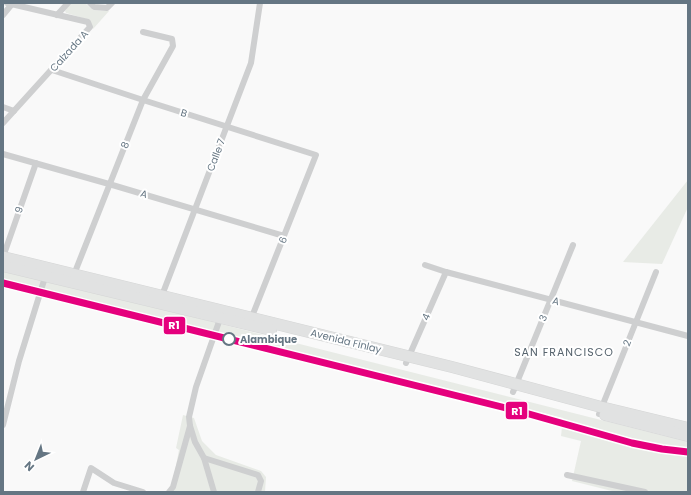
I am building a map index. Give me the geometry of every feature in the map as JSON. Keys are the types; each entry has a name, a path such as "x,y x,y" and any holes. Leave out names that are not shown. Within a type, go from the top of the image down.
{"highway":[{"name":"Avenida Finlay","path":"3,257 47,271 408,360 600,410 688,435"},
{"name":"Avenida Finlay","path":"3,266 47,271"},
{"name":"Avenida Finlay","path":"600,410 688,428"}],"street":[{"path":"57,15 68,3"},
{"path":"90,3 94,7 107,8 112,3"},
{"name":"Calle 7","path":"161,299 251,63 260,3"},
{"path":"3,15 9,4"},
{"name":"Calzada A","path":"3,123 90,27 88,22 9,4"},
{"name":"8","path":"73,277 143,100 172,46 172,39 143,32"},
{"name":"B","path":"52,70 316,155"},
{"path":"3,107 14,111"},
{"name":"A","path":"3,154 284,236"},
{"name":"6","path":"250,321 316,155"},
{"name":"9","path":"3,257 36,163"},
{"name":"3","path":"515,388 573,245"},
{"name":"A","path":"425,265 446,272 688,336"},
{"path":"3,425 19,361 47,271"},
{"name":"4","path":"408,360 446,272"},
{"name":"2","path":"600,410 656,272"},
{"path":"214,492 204,458 195,442 189,418 196,387 222,314"},
{"path":"169,492 173,487 190,426"},
{"path":"204,458 258,475 261,481 258,492"},
{"path":"83,492 91,468 114,483 143,492"},
{"path":"567,475 646,492"}],"shaded area":[{"path":"71,3 85,3 93,10 109,11 93,29 90,20 66,13 65,11"},
{"path":"688,180 688,207 662,264 623,262"},
{"path":"3,271 181,314 688,442 688,492 616,492 572,481 581,441 561,436 563,418 3,279"},
{"path":"183,415 194,418 202,441 216,455 261,471 266,477 265,492 171,492 179,450 176,448"}],"transit line":[{"name":"R1","path":"3,283 522,412 632,443 688,452"}],"place":[{"name":"Alambique","path":"229,339"}],"district":[{"name":"SAN FRANCISCO","path":"564,352"}]}
